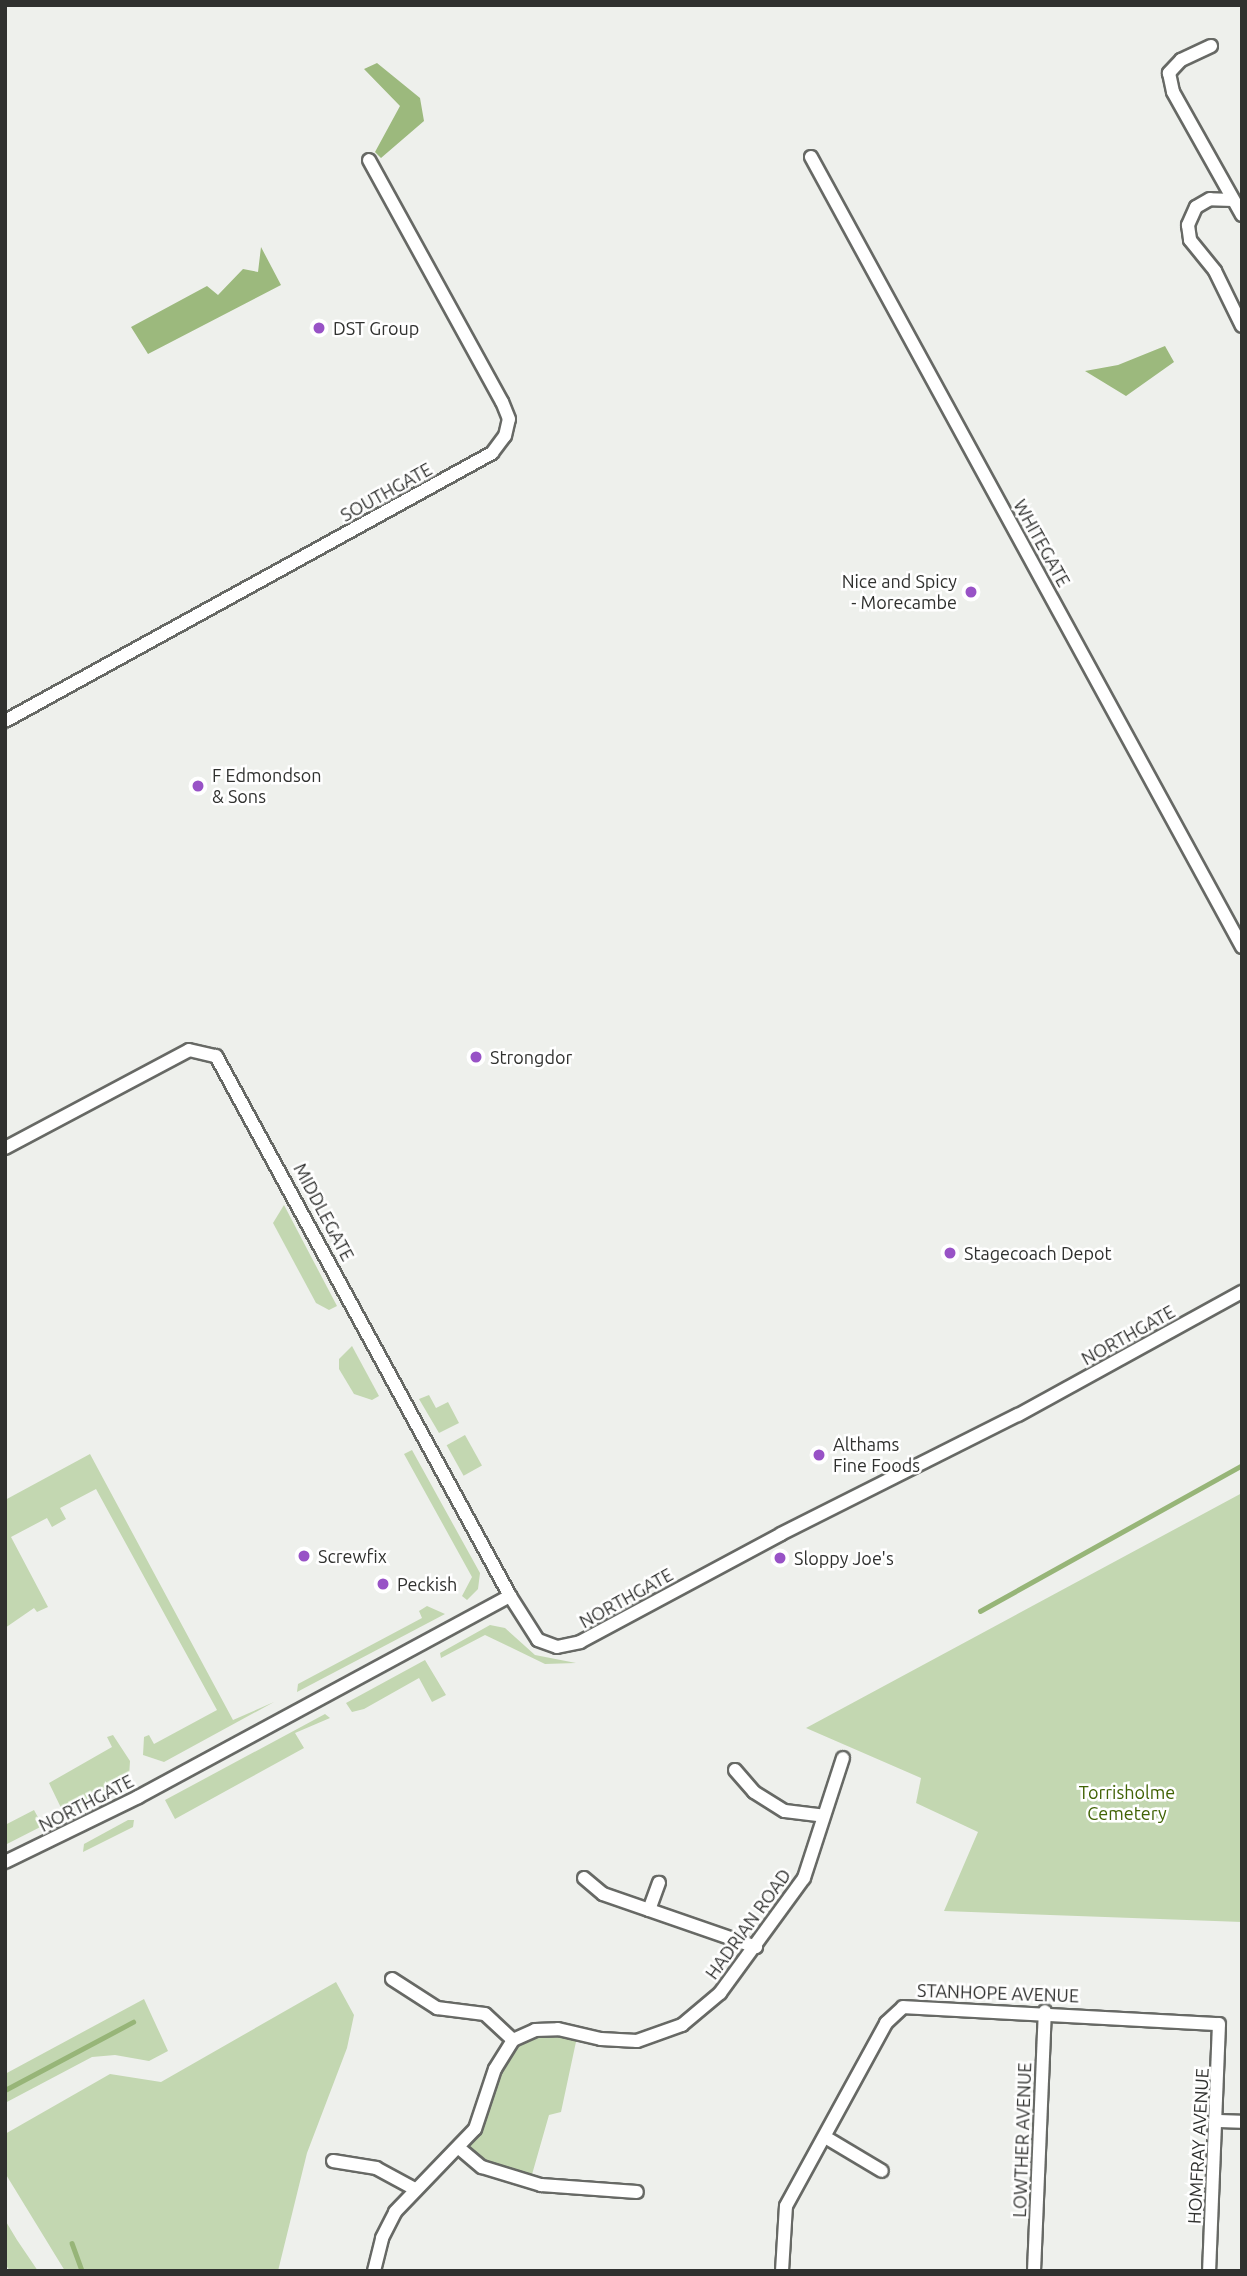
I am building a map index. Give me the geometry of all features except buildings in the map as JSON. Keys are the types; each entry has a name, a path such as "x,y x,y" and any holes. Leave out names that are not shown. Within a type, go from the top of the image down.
{"street":[{"path":"1211,46 1181,60 1169,73 1173,92 1242,215"},
{"name":"WHITEGATE","path":"811,157 1242,947"},
{"name":"SOUTHGATE","path":"5,721 492,453 505,436 509,419 502,402 369,160"},
{"path":"1233,200 1210,199 1196,207 1188,225 1190,240 1215,271 1242,326"},
{"name":"MIDDLEGATE","path":"5,1148 189,1049 216,1056 510,1596"},
{"name":"NORTHGATE","path":"5,1862 138,1797 510,1596 538,1640 557,1647 580,1642 804,1522 1018,1415 1242,1292"},
{"name":"HADRIAN ROAD","path":"513,2039 535,2031 558,2029 601,2039 637,2040 660,2035 682,2025 720,1993 757,1947 804,1878 843,1758"},
{"path":"735,1770 754,1792 785,1811 824,1816"},
{"path":"584,1878 603,1894 757,1947"},
{"path":"649,1910 659,1883"},
{"path":"374,2271 382,2238 413,2188 459,2148 475,2129 495,2069 513,2039 485,2014 437,2008 392,1979"},
{"name":"STANHOPE AVENUE","path":"782,2271 786,2206 886,2023 903,2007 1045,2011 1219,2024"},
{"name":"LOWTHER AVENUE","path":"1034,2271 1045,2011"},
{"name":"HOMFRAY AVENUE","path":"1209,2271 1218,2121 1219,2024"},
{"path":"1218,2121 1242,2122"},
{"path":"825,2137 882,2171"},
{"path":"459,2148 482,2167 541,2185 636,2192"},
{"path":"333,2161 376,2168 413,2188"}],"green space":[{"path":"377,63 420,98 424,121 381,158 375,152 400,106 364,69"},
{"path":"261,247 281,285 148,354 131,327 207,286 218,295 243,269 258,272"},
{"path":"1165,346 1174,362 1126,396 1085,371 1118,365"},
{"path":"284,1205 337,1306 329,1310 316,1303 273,1223"},
{"path":"352,1346 379,1396 372,1400 354,1394 339,1369 339,1359"},
{"path":"429,1395 436,1408 448,1402 459,1423 439,1433 419,1399"},
{"path":"465,1435 482,1466 464,1476 447,1445"},
{"path":"412,1450 480,1573 478,1589 467,1600 462,1596 472,1577 404,1454"},
{"path":"90,1454 233,1720 274,1702 164,1762 143,1755 144,1737 149,1735 154,1744 217,1710 96,1489 60,1508 66,1519 52,1527 47,1518 11,1537 48,1607 37,1612 34,1608 5,1628 5,1500"},
{"name":"Torrisholme Cemetery","path":"1242,1493 1242,1922 944,1911 978,1832 916,1803 921,1778 806,1728"},
{"path":"427,1606 445,1614 297,1692 298,1684 422,1618 419,1611"},
{"path":"490,1625 505,1628 535,1655 576,1663 545,1664 485,1635 441,1658 440,1653"},
{"path":"425,1660 446,1695 432,1702 419,1678 364,1709 352,1712 346,1703"},
{"path":"325,1714 330,1718 295,1733 304,1748 175,1819 165,1800"},
{"path":"113,1735 130,1761 129,1777 64,1814 49,1783 112,1747 107,1737"},
{"path":"34,1810 40,1821 51,1815 54,1820 5,1845 5,1825"},
{"path":"128,1820 134,1820 133,1827 83,1852 84,1844"},
{"path":"336,1982 354,2015 347,2048 307,2153 278,2271 65,2271 5,2173 5,2134 110,2074 161,2082"},
{"path":"144,1999 168,2051 149,2061 115,2055 92,2057 5,2103 5,2074"},
{"path":"559,2033 577,2037 561,2112 549,2115 531,2178 492,2167 462,2148 498,2070 516,2043 536,2035"},
{"path":"5,2220 38,2271 10,2271 5,2264"}],"waterway":[{"path":"980,1611 1242,1465"},
{"path":"5,2090 133,2022"},
{"path":"72,2243 82,2271"}],"place":[{"name":"DST Group","path":"319,328"},
{"name":"Nice and Spicy - Morecambe","path":"971,592"},
{"name":"F Edmondson & Sons","path":"198,786"},
{"name":"Strongdor","path":"476,1057"},
{"name":"Stagecoach Depot","path":"950,1253"},
{"name":"Althams Fine Foods","path":"819,1455"},
{"name":"Screwfix","path":"304,1556"},
{"name":"Sloppy Joe's","path":"780,1558"},
{"name":"Peckish","path":"383,1584"}]}
